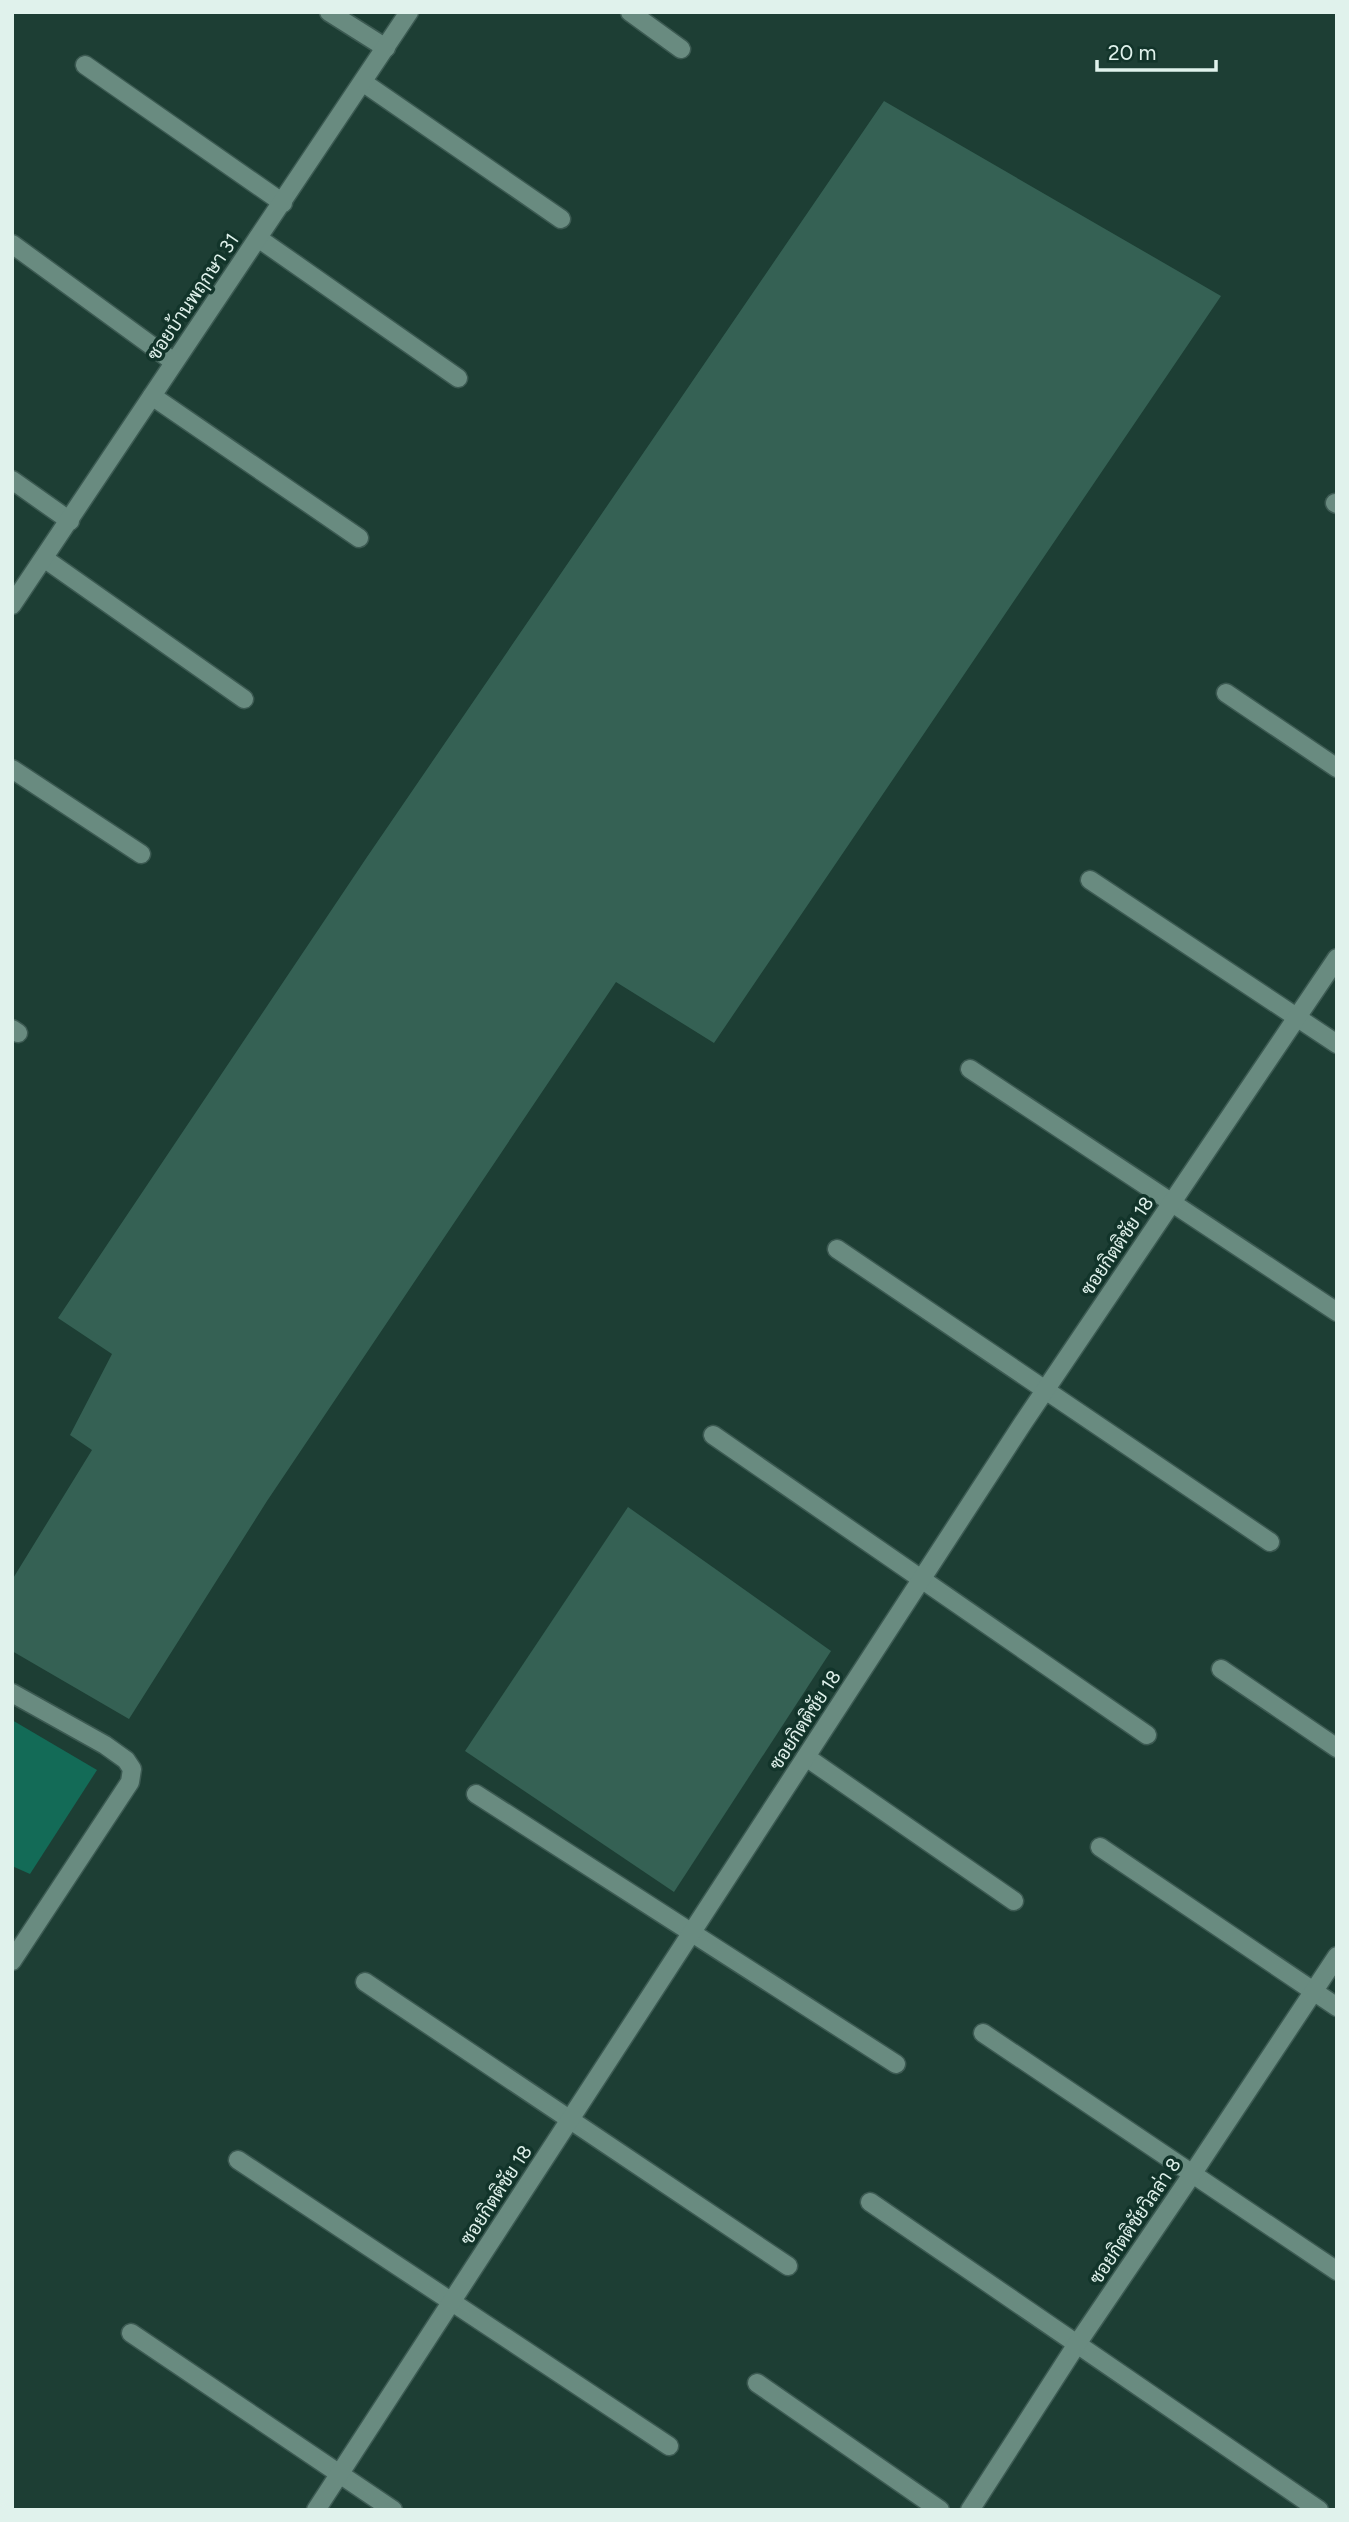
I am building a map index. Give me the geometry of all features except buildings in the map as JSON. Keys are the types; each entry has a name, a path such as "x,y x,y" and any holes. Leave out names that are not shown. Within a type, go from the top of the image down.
{"street":[{"path":"330,12 386,48"},
{"name":"ซอยบ้านพฤกษา 31","path":"12,606 409,12"},
{"path":"630,12 681,49"},
{"path":"85,65 283,203"},
{"path":"363,83 561,219"},
{"path":"258,238 458,378"},
{"path":"12,244 174,362"},
{"path":"152,396 359,538"},
{"path":"12,480 70,521"},
{"path":"45,559 244,699"},
{"path":"1226,693 1337,768"},
{"path":"12,769 141,854"},
{"path":"1090,880 1337,1045"},
{"name":"ซอยกิตติชัย 18","path":"316,2510 1046,1390 1337,958"},
{"path":"970,1069 1337,1312"},
{"path":"837,1249 1270,1542"},
{"path":"713,1435 1147,1735"},
{"path":"1221,1669 1337,1748"},
{"path":"12,1693 105,1745 126,1760 132,1769 130,1782 12,1961"},
{"path":"806,1757 1014,1900"},
{"path":"476,1794 896,2064"},
{"path":"1101,1847 1337,2007"},
{"name":"ซอยกิตติชัยวิลล่า 8","path":"970,2510 1077,2344 1337,1956"},
{"path":"365,1982 788,2266"},
{"path":"983,2033 1337,2271"},
{"path":"239,2160 669,2446"},
{"path":"870,2202 1319,2510"},
{"path":"131,2333 393,2510"},
{"path":"757,2383 940,2510"}],"shaded area":[{"path":"884,101 1221,296 714,1043 616,982 267,1501 129,1719 12,1651 12,1580 92,1450 70,1435 112,1354 58,1318 367,857"},
{"path":"628,1507 831,1651 674,1892 465,1751"},
{"path":"12,1720 97,1770 30,1874 12,1866"}]}
